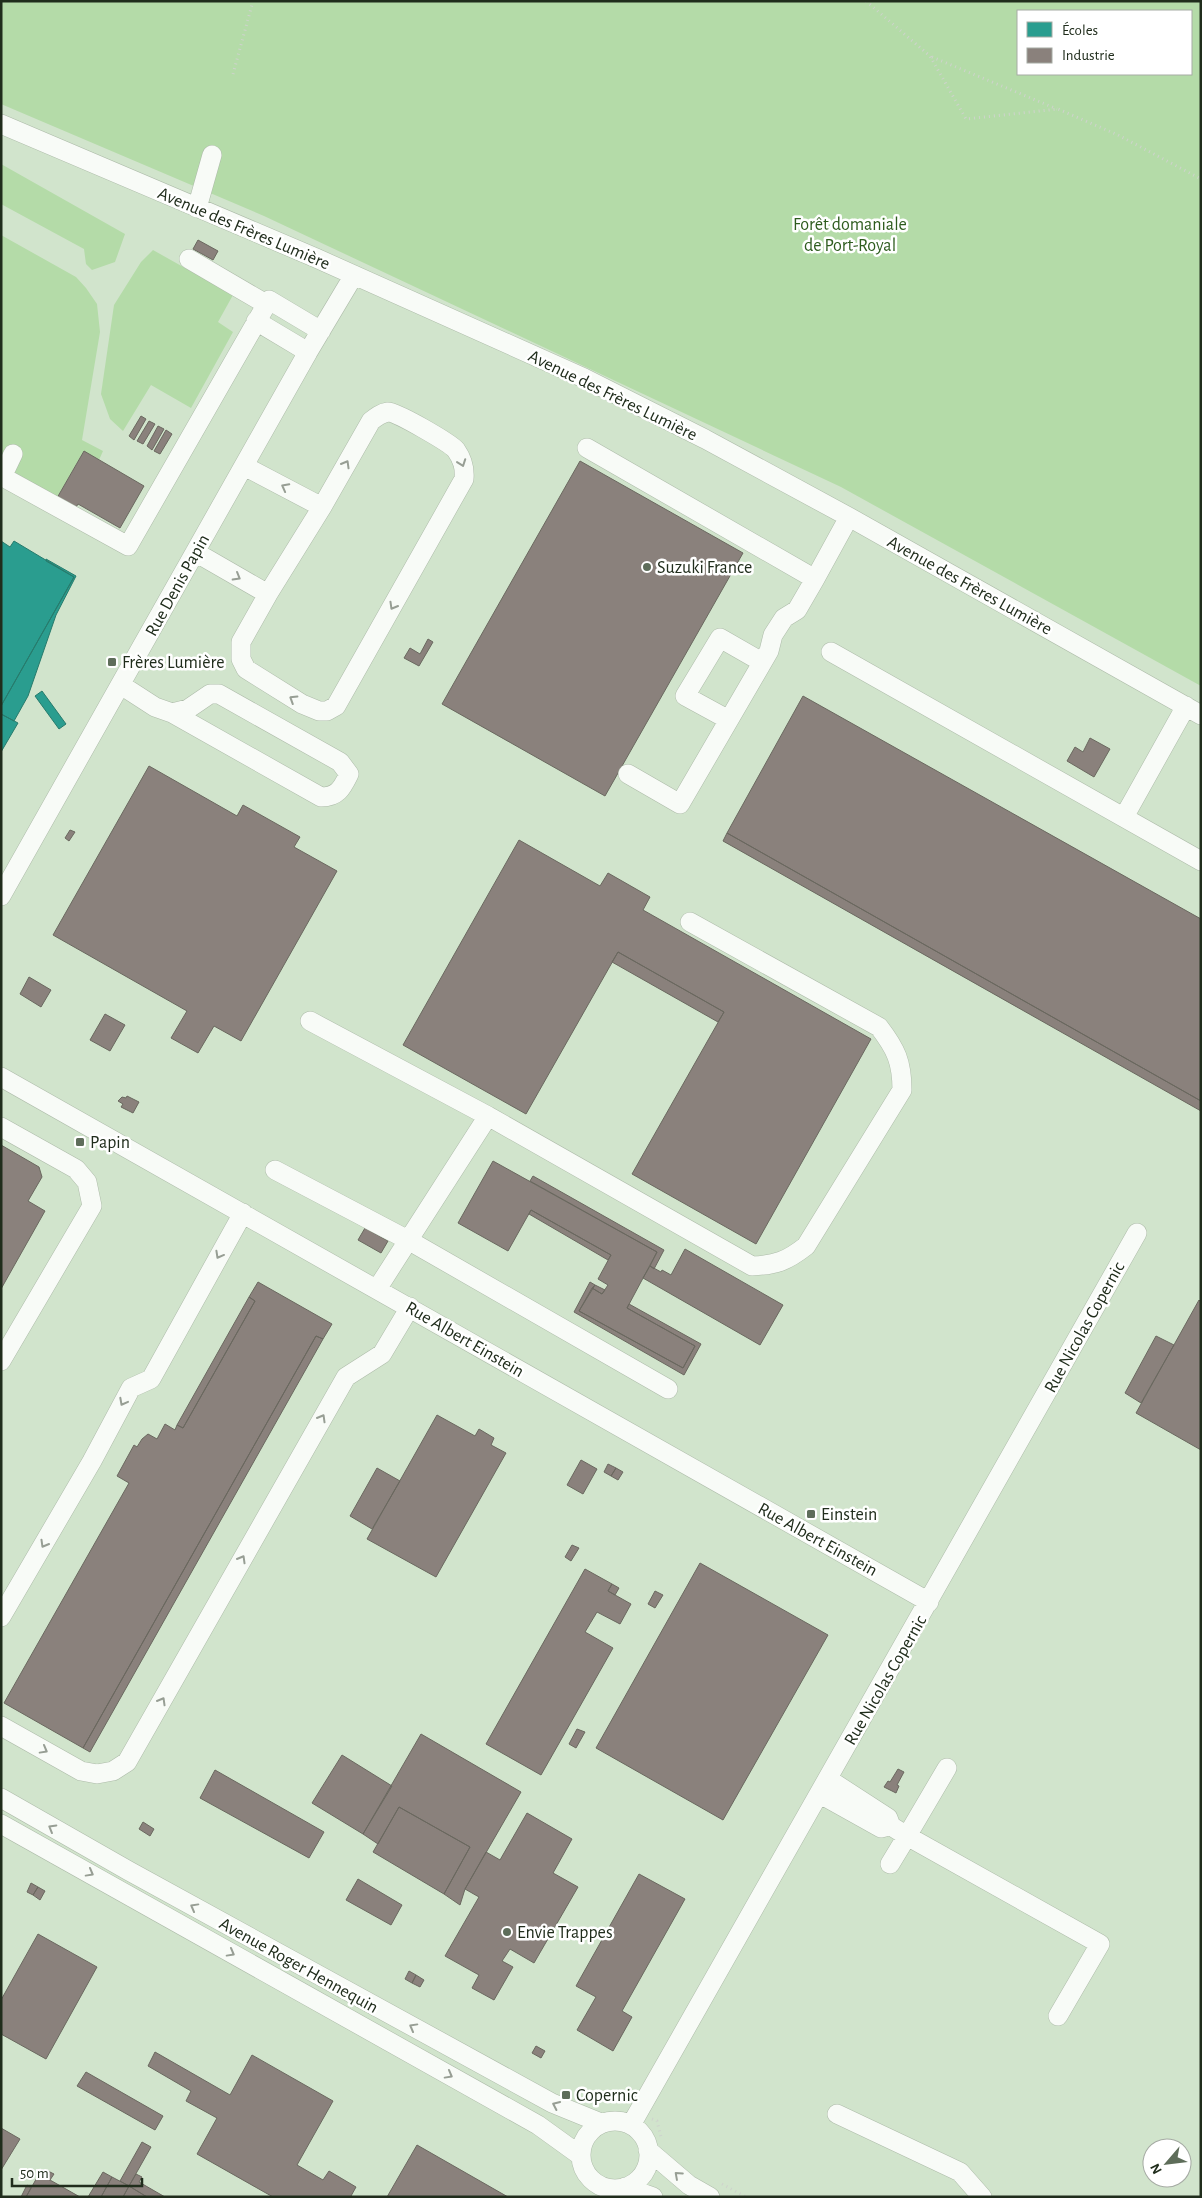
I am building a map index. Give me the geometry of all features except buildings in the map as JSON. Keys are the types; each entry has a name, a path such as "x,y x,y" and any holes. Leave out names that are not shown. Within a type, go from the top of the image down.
{"street":[{"name":"Avenue des Frères Lumière","path":"1,124 354,275 584,378 705,439 850,517 1193,710"},
{"path":"198,208 212,156"},
{"path":"189,259 266,304"},
{"name":"Rue Denis Papin","path":"1,896 308,352 354,275"},
{"path":"13,454 2,477 128,546 269,300 321,331"},
{"path":"256,321 308,352"},
{"path":"388,412 400,415 454,448 465,467 464,479 336,706 328,711 319,711 302,704 246,669 241,659 240,642 322,507 371,421 379,414 388,412"},
{"path":"587,448 814,579"},
{"path":"244,466 322,507"},
{"path":"628,774 680,804 769,651 773,635 784,618 797,610 850,517"},
{"path":"195,552 268,594"},
{"path":"729,720 685,696 720,638 762,662"},
{"path":"831,652 1201,861"},
{"path":"121,685 154,707 172,713 321,797 330,797 337,793 349,774 340,762 219,694 210,694 188,709 172,713"},
{"path":"1124,817 1193,710"},
{"path":"310,1021 488,1116 752,1266 773,1265 791,1258 806,1246 902,1090 902,1069 893,1046 879,1027 690,922"},
{"name":"Rue Albert Einstein","path":"1,1077 929,1602"},
{"path":"377,1289 488,1116"},
{"path":"1,1127 76,1169 87,1182 92,1206 1,1361"},
{"path":"275,1170 408,1240 668,1389"},
{"path":"1,1617 92,1461 131,1388 151,1379 243,1213"},
{"name":"Rue Nicolas Copernic","path":"635,2118 1137,1233"},
{"path":"1,1726 81,1771 96,1774 113,1771 127,1762 346,1377 382,1354 410,1307"},
{"path":"890,1864 947,1768"},
{"path":"824,1787 881,1828 891,1826 1100,1944 1058,2016"},
{"name":"Avenue Roger Hennequin","path":"1,1798 129,1871 552,2104 601,2123 635,2118"},
{"name":"Avenue Roger Hennequin","path":"1,1824 538,2125 581,2156 592,2190 625,2187 653,2197"},
{"path":"838,2114 960,2172 982,2197"},
{"path":"635,2118 642,2136 655,2144 689,2185 715,2190"},
{"path":"581,2156 586,2136 601,2123"},
{"path":"625,2187 636,2181 643,2173 655,2144"}],"path":[{"path":"233,74 253,1"},
{"path":"866,1 930,56 1118,135 1201,179"},
{"path":"930,56 966,119 1058,109"},
{"path":"635,2118 656,2121 655,2144"},
{"path":"715,2190 746,2197"}],"green space":[{"name":"Forêt domaniale de Port-Royal","path":"1,1 1201,1 1201,686 841,487 264,216 1,104"},
{"path":"1,164 125,234 115,262 92,270 86,264 84,249 1,204"},
{"path":"1,235 76,277 97,304 100,332 82,440 103,451 99,460 83,452 57,498 16,476 1,457"},
{"path":"153,250 233,295 218,322 233,332 191,408 151,385 123,431 110,419 101,394 114,305 141,262"}],"place":[{"name":"Suzuki France","path":"647,567"},
{"name":"Frères Lumière","path":"112,662"},
{"name":"Papin","path":"80,1142"},
{"name":"Einstein","path":"811,1514"},
{"name":"Envie Trappes","path":"507,1932"},
{"name":"Copernic","path":"566,2095"}]}
